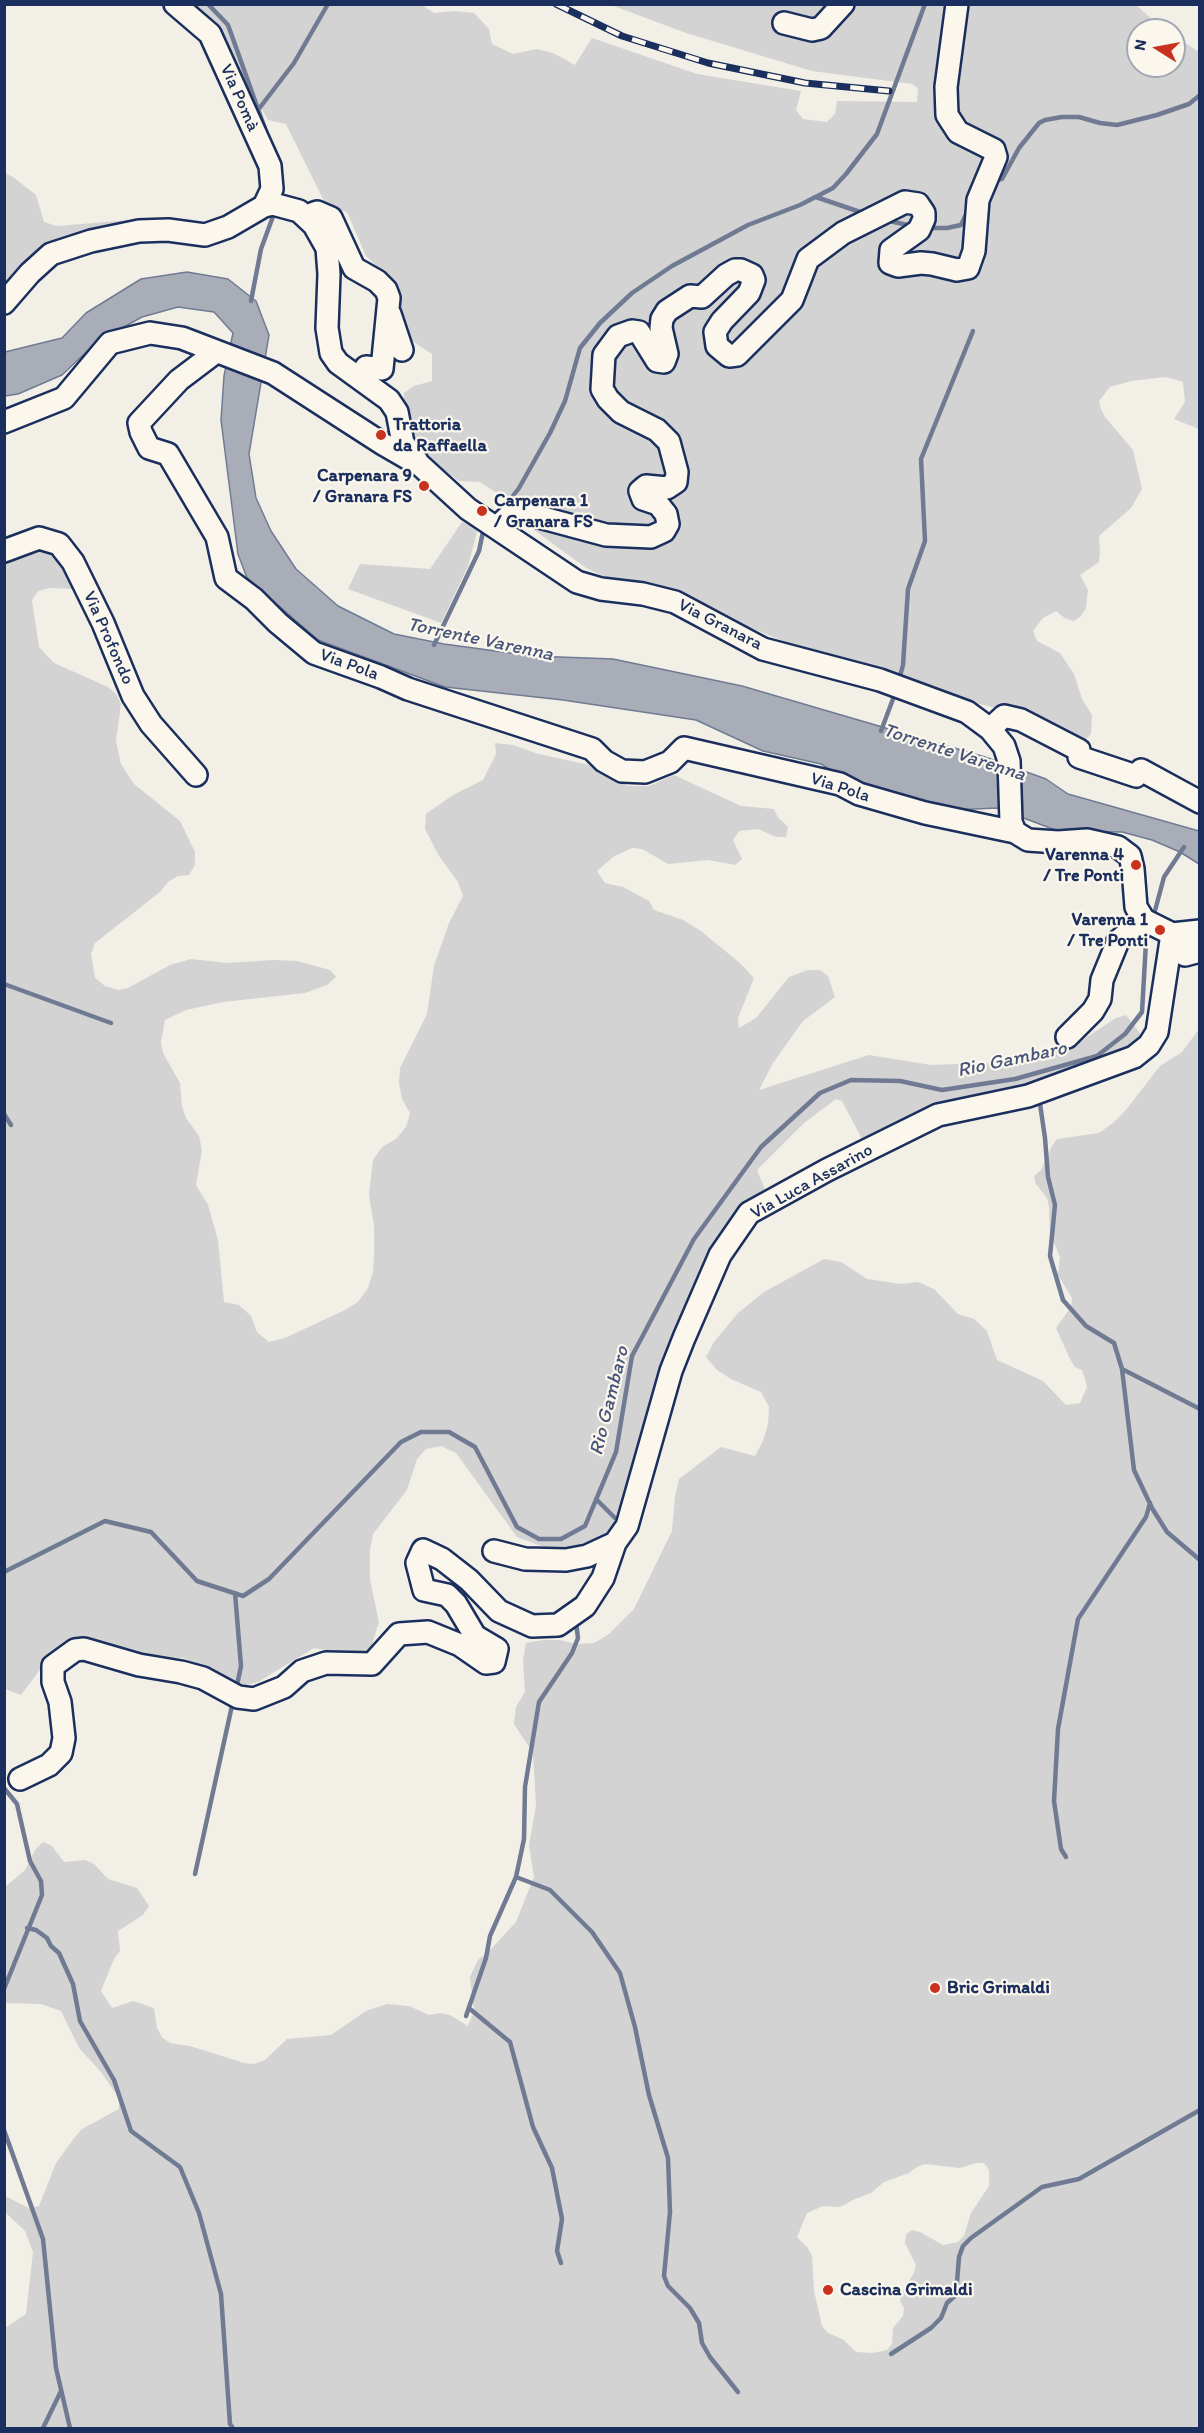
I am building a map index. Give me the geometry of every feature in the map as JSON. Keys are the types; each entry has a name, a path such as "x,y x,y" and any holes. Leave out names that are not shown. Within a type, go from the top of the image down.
{"street":[{"name":"Via Pomà","path":"175,4 210,34 270,166 272,189 283,208"},
{"path":"784,22 812,30 821,28 843,4"},
{"path":"497,527 510,516 528,514 606,534 651,537 664,531 668,524 666,514 658,504 643,499 640,491 646,486 667,488 676,482 677,472 669,442 657,430 621,412 608,399 602,389 604,355 618,336 632,331 639,332 657,361 664,362 667,354 661,328 662,319 667,311 690,296 702,297 726,275 735,270 752,275 754,280 743,302 722,321 716,332 717,346 729,356 737,355 792,300 808,259 843,233 905,202 918,204 924,213 924,219 920,230 891,250 890,263 898,266 932,264 957,270 968,268 974,251 978,200 996,157 994,150 958,132 947,114 946,87 957,4"},
{"path":"283,208 321,237 328,254 327,328 331,353 338,363 389,400 397,412 403,443 421,466"},
{"path":"4,303 30,273 51,254 91,241 139,231 168,230 205,235 283,208 317,212 331,218 354,268 377,281 386,290 389,298 382,369 366,367"},
{"path":"388,308 402,350"},
{"name":"Via Granara","path":"4,422 64,398 110,343 150,333 182,338 273,373 421,466 468,509 577,582 601,589 642,594 675,602 763,649 880,680 967,712 990,729 1004,746 1009,761 1013,827"},
{"name":"Via Pola","path":"216,352 178,380 139,423 149,448 168,454 218,537 225,578 254,599 314,653 352,668 381,676 408,689 592,749 604,761 622,771 645,772 670,762 684,748 840,784 860,794 908,809 1013,827"},
{"name":"Via Profondo","path":"4,551 39,538 58,544 73,562 103,623 134,696 151,724 196,775"},
{"path":"990,729 1004,716 1021,720 1079,750 1078,757 1136,776 1141,770 1199,794"},
{"name":"Via Pola","path":"454,720 552,752 604,761"},
{"path":"1013,827 1028,840 1058,842 1087,840 1119,847 1130,856 1136,907 1144,920 1169,933 1200,931"},
{"path":"1067,1037 1093,1011 1100,999 1102,980 1118,941 1144,920"},
{"name":"Via Luca Assarino","path":"20,1779 49,1765 61,1753 64,1738 60,1702 53,1682 53,1666 75,1650 84,1649 139,1665 203,1678 238,1697 254,1699 285,1686 302,1671 326,1663 372,1664 399,1634 428,1632 460,1645 486,1663 494,1662 497,1649 475,1636 451,1599 447,1595 424,1590 417,1563 423,1550 442,1559 469,1580 499,1611 532,1626 558,1625 585,1606 603,1578 615,1543 627,1526 671,1371 680,1349 720,1255 749,1213 827,1170 938,1115 1028,1096 1134,1057 1149,1045 1157,1032 1169,933"},
{"path":"1200,943 1182,949 1181,952 1185,956 1200,951"},
{"path":"494,1551 525,1559 566,1560 587,1556 615,1543"}],"shaded area":[{"path":"420,4 434,13 454,11 474,13 489,29 492,44 513,54 537,49 553,53 575,65 592,38 697,74 801,91 796,110 803,119 827,122 835,114 837,101 917,102 918,88 912,84 812,71 686,33 611,5 1136,5 1151,18 1126,18 1126,78 1186,78 1186,44 1199,52 1199,429 1174,419 1185,402 1183,382 1166,377 1131,381 1110,387 1099,401 1101,409 1133,450 1142,489 1131,508 1099,536 1099,562 1080,575 1088,590 1086,608 1081,616 1074,621 1066,619 1056,611 1043,618 1033,631 1037,641 1060,653 1074,674 1082,699 1092,715 1091,734 1082,744 1035,717 971,702 798,647 746,626 686,594 651,585 611,579 586,568 526,524 512,503 480,482 459,481 430,460 412,438 404,406 404,393 414,386 432,381 432,354 406,337 396,285 366,256 347,212 326,205 286,124 268,120 213,25 193,5"},
{"path":"5,173 36,195 44,222 57,226 130,220 130,226 96,231 5,291"},
{"path":"462,522 478,528 468,566 441,623 348,589 360,564 430,569"},
{"path":"38,549 58,559 75,589 50,588 38,591 32,600 39,647 54,663 108,687 116,694 121,704 116,741 121,764 134,784 180,821 195,852 195,865 189,875 178,876 168,882 160,892 95,943 91,954 95,978 105,986 118,990 128,988 170,965 191,959 227,963 297,961 330,970 336,977 327,985 305,993 223,1002 186,1010 165,1020 161,1042 163,1053 180,1083 182,1106 186,1118 199,1136 202,1150 196,1185 208,1205 218,1240 224,1302 239,1305 251,1316 257,1332 269,1342 285,1338 345,1310 358,1302 368,1288 373,1272 374,1257 374,1226 369,1195 373,1160 382,1147 396,1139 406,1127 410,1113 402,1099 399,1083 400,1068 427,1014 434,966 449,923 463,896 458,882 439,856 425,829 426,814 453,795 483,780 496,754 495,743 513,745 535,753 602,768 627,786 649,786 674,775 741,806 774,809 777,816 788,827 786,837 776,837 758,829 739,831 733,840 742,859 735,865 708,860 668,864 642,849 632,848 613,857 597,871 605,883 623,887 649,901 654,910 683,920 701,931 741,964 754,978 738,1018 739,1028 756,1018 789,977 808,970 820,970 828,976 835,997 803,1021 773,1063 759,1090 869,1055 931,1065 1014,1062 1073,1046 1116,1018 1126,1015 1143,1037 1132,1047 1033,1084 928,1108 864,1143 842,1101 836,1099 804,1123 757,1170 766,1192 738,1209 711,1253 657,1379 614,1530 606,1538 552,1550 517,1537 456,1453 441,1446 426,1449 417,1459 407,1490 373,1534 370,1550 370,1580 379,1622 370,1650 360,1656 314,1648 258,1682 238,1687 184,1658 151,1656 114,1649 82,1637 70,1637 57,1647 21,1695 5,1689 4,561"},
{"path":"1199,1029 1199,2428 5,2428 5,2328 26,2314 33,2252 25,2231 5,2212 5,2196 29,2208 39,2206 56,2163 75,2137 82,2129 119,2109 119,2098 101,2072 79,2048 61,2011 41,2004 5,2003 5,1887 25,1870 35,1850 43,1842 52,1846 64,1862 85,1860 94,1864 108,1879 137,1888 149,1906 143,1915 118,1931 120,1951 114,1959 101,1991 112,2008 133,2001 154,2008 157,2028 162,2037 170,2043 190,2046 254,2064 265,2060 287,2039 331,2035 366,2011 387,2004 409,2006 429,2015 440,2013 450,2015 468,2026 474,2011 470,1977 478,1960 516,1922 534,1877 529,1845 536,1806 533,1753 514,1724 516,1707 525,1692 523,1660 526,1643 560,1640 576,1644 594,1643 609,1634 634,1609 672,1531 679,1479 721,1447 755,1456 763,1441 768,1424 769,1407 761,1392 731,1379 717,1370 706,1357 714,1342 738,1313 764,1292 824,1259 841,1262 867,1279 901,1284 918,1282 934,1289 958,1314 974,1319 987,1331 997,1360 1043,1381 1066,1405 1080,1403 1087,1387 1085,1379 1082,1370 1075,1367 1070,1359 1056,1328 1071,1307 1072,1298 1058,1275 1060,1257 1050,1233 1047,1198 1036,1184 1034,1176 1041,1170 1057,1139 1099,1133 1125,1111 1160,1066 1182,1052","holes":["984,2163 989,2170 989,2186 971,2213 964,2236 958,2242 943,2245 920,2232 912,2230 906,2234 905,2243 916,2265 914,2273 901,2293 903,2316 893,2328 892,2344 887,2350 872,2353 856,2352 844,2340 828,2333 822,2326 814,2291 812,2256 808,2248 797,2237 807,2213 823,2206 840,2207 871,2193 884,2182 909,2173 925,2164 960,2168"]}],"water":[{"name":"Torrente Varenna","path":"187,272 228,279 256,301 269,335 249,454 256,498 271,531 296,569 338,606 394,634 444,644 533,656 613,659 742,686 985,757 1046,779 1068,794 1199,831 1199,864 1180,852 1152,840 1122,832 1058,831 997,808 953,810 847,780 821,764 763,751 696,720 563,700 445,687 318,640 247,578 238,554 221,420 224,376 233,333 214,312 178,307 142,317 98,341 62,375 18,394 5,396 5,352 62,338 86,313 141,279"}],"waterway":[{"path":"208,4 228,25 268,137"},
{"path":"258,110 294,63 328,4"},
{"path":"491,518 506,505 519,488 550,433 565,401 580,348 600,323 632,293 672,266 748,225 800,205 833,188 846,174 877,134 925,4"},
{"path":"995,180 1002,179 1019,148 1039,123 1045,120 1079,117 1117,125 1189,104 1200,95"},
{"path":"816,197 866,214"},
{"path":"926,228 961,225 968,210"},
{"path":"251,301 261,249 275,211"},
{"path":"885,220 912,226"},
{"path":"899,680 903,665 908,589 925,541 921,459 973,331"},
{"name":"Torrente Varenna","path":"434,645 479,551 484,527"},
{"name":"Torrente Varenna","path":"881,731 896,691"},
{"name":"Rio Gambaro","path":"1153,918 1164,877 1184,847"},
{"name":"Rio Gambaro","path":"4,1572 105,1521 151,1532 197,1581 243,1596 269,1579 401,1442 421,1432 449,1432 475,1447 517,1527 539,1539 561,1539 585,1526 616,1452 632,1356 694,1239 761,1147 820,1093 851,1080 900,1081 942,1090 1015,1079 1097,1056 1125,1034 1142,1012 1146,942 1150,929"},
{"path":"4,984 111,1023"},
{"path":"1039,1097 1048,1177 1055,1205 1050,1256 1063,1300 1086,1326 1114,1343 1122,1369 1134,1470 1152,1508 1167,1532 1200,1560"},
{"path":"4,1114 11,1125"},
{"path":"1122,1369 1200,1409"},
{"path":"596,1499 615,1518"},
{"path":"1066,1857 1061,1849 1054,1801 1058,1729 1078,1619 1146,1517 1150,1503"},
{"path":"235,1593 241,1666 236,1690"},
{"path":"466,2016 486,1958 490,1936 516,1877 524,1839 525,1787 539,1702 572,1653 578,1638 576,1622"},
{"path":"195,1874 233,1701"},
{"path":"4,1788 17,1804 30,1861 41,1881 42,1895 4,1989"},
{"path":"516,1877 550,1890 592,1932 620,1973 635,2027 649,2095 668,2158 670,2212 664,2276 668,2286 690,2308 699,2323 702,2343 710,2357 738,2392"},
{"path":"27,1928 36,1930 47,1938 51,1946 59,1953 73,1984 80,2021 114,2080 131,2131 180,2167 199,2213 221,2294 230,2424 233,2428"},
{"path":"470,2009 510,2042 533,2127 552,2168 562,2219 557,2251 561,2263"},
{"path":"891,2354 931,2328 941,2318 947,2303 956,2295 959,2257 963,2246 971,2238 1042,2187 1079,2179 1200,2110"},
{"path":"4,2130 43,2239 56,2368 70,2428"},
{"path":"43,2428 61,2391"}],"railway":[{"path":"556,4 622,36 708,63 805,83 889,91"}],"place":[{"name":"Trattoria da Raffaella","path":"381,435"},
{"name":"Carpenara 9 / Granara FS","path":"424,486"},
{"name":"Carpenara 1 / Granara FS","path":"482,511"},
{"name":"Varenna 4 / Tre Ponti","path":"1136,865"},
{"name":"Varenna 1 / Tre Ponti","path":"1160,930"},
{"name":"Bric Grimaldi","path":"935,1988"},
{"name":"Cascina Grimaldi","path":"828,2290"}]}
